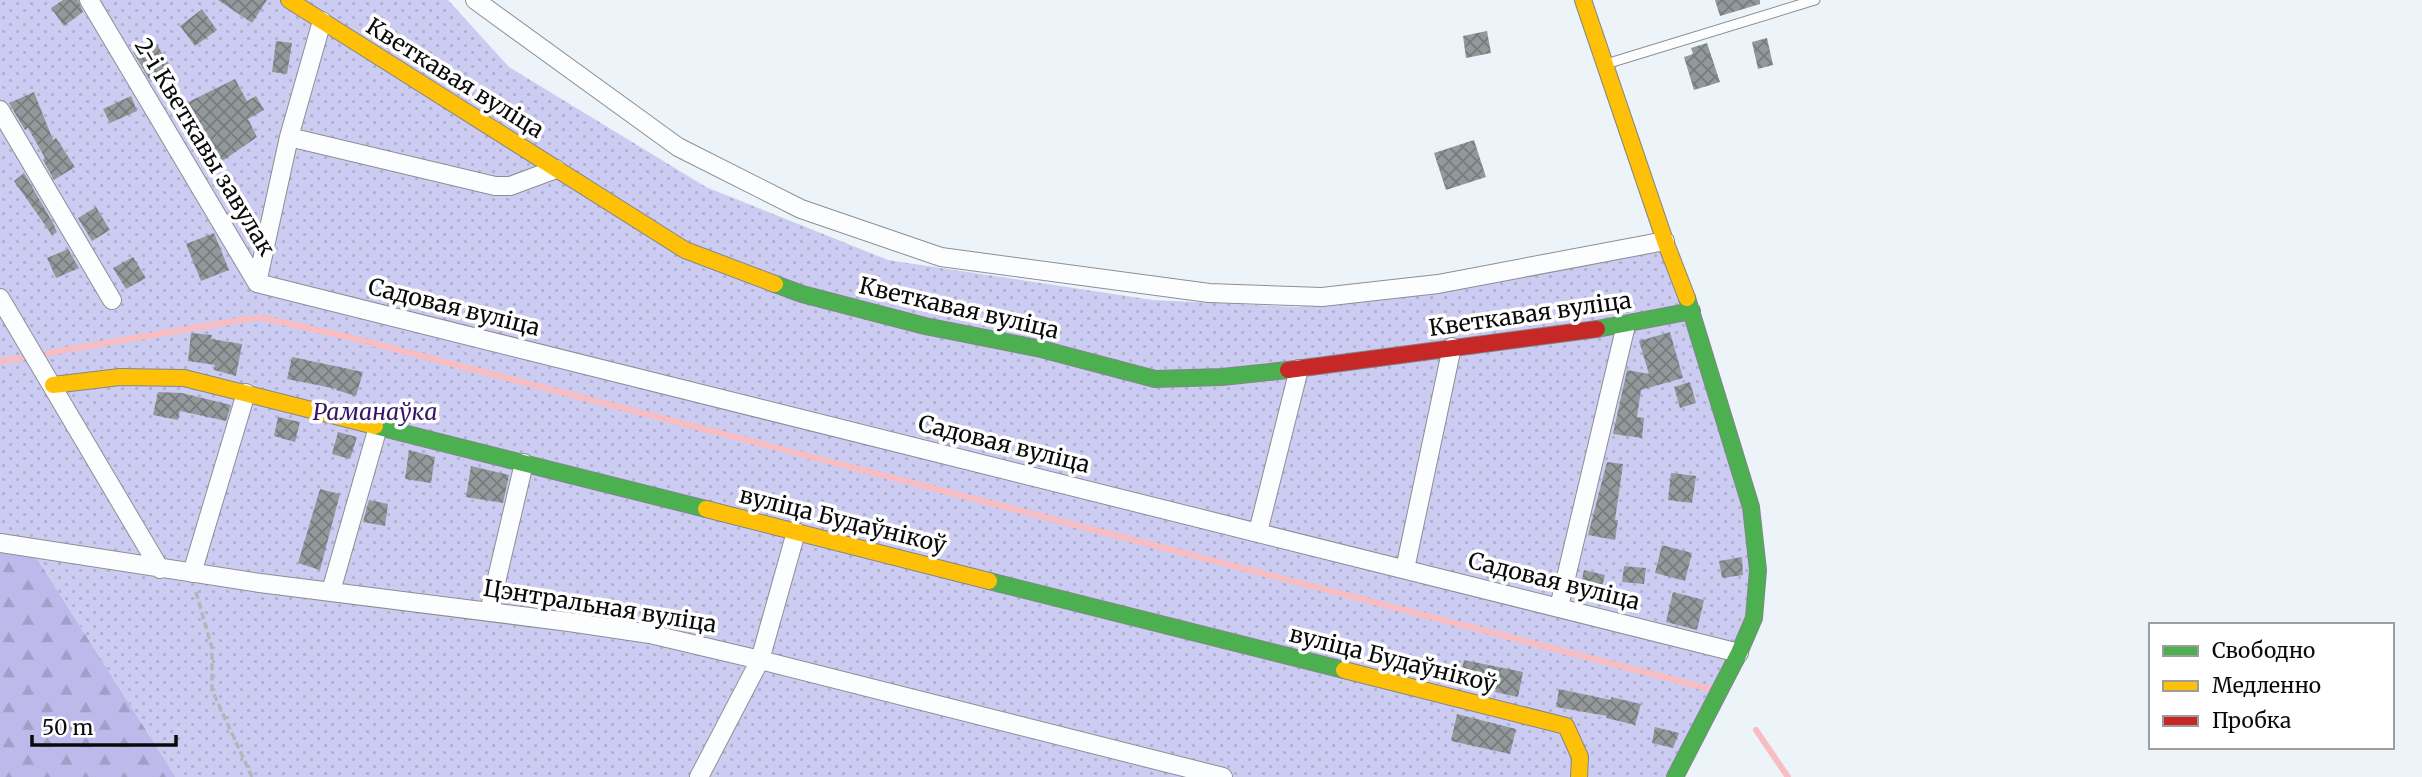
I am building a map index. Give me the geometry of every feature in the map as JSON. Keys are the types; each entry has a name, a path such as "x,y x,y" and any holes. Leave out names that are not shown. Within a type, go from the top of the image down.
{"street":[{"name":"2-і Кветкавы завулак","path":"89,0 257,284"},
{"name":"Кветкавая вуліца","path":"289,0 684,250 802,294 925,326 1041,349 1155,379 1222,377 1299,369 1626,325 1692,311"},
{"path":"475,0 678,147 801,209 941,257 1209,293 1322,297 1438,284 1665,242"},
{"path":"1583,0 1665,242 1692,311 1751,507 1758,570 1754,618 1739,653 1675,777"},
{"path":"257,284 289,137 322,21"},
{"path":"0,110 112,300"},
{"path":"289,137 495,186 510,186 556,169"},
{"name":"Садовая вуліца","path":"257,284 1739,653"},
{"path":"0,298 160,569"},
{"path":"1559,607 1626,325"},
{"path":"1405,569 1452,347"},
{"path":"1258,532 1299,369"},
{"name":"вуліца Будаўнікоў","path":"53,385 120,377 184,378 1566,726 1580,757 1579,777"},
{"path":"191,573 246,393"},
{"path":"331,591 378,427"},
{"path":"489,612 524,463"},
{"path":"703,776 760,660 796,532"},
{"name":"Цэнтральная вуліца","path":"0,543 160,569 650,634 1223,777"}],"lane":[{"path":"1604,64 1815,0"}],"path":[{"path":"191,573 212,648 212,690 252,777"}],"green space":[{"name":"Раманаўка","path":"0,0 448,0 509,67 706,187 888,260 1153,300 1298,307 1543,274 1665,241 1751,507 1754,618 1671,777 176,777 33,552 0,548"},
{"path":"0,548 33,552 176,777 0,777"}],"building":[{"path":"63,0 78,0 83,12 64,26 51,8"},
{"path":"218,0 267,0 252,23"},
{"path":"1715,0 1760,0 1760,4 1720,16"},
{"path":"202,9 217,30 195,46 180,26"},
{"path":"1487,31 1491,53 1466,58 1463,36"},
{"path":"1767,38 1773,65 1758,69 1752,42"},
{"path":"154,40 170,66 149,79 133,52"},
{"path":"276,41 292,43 287,74 272,72"},
{"path":"1707,43 1720,82 1694,90 1684,57 1693,54 1691,48"},
{"path":"235,79 247,101 256,96 264,110 248,119 257,137 208,171 192,147 174,109"},
{"path":"34,92 53,140 56,138 75,167 54,180 28,128 25,130 9,103"},
{"path":"131,96 137,111 110,123 103,109"},
{"path":"1474,140 1486,177 1446,190 1434,153"},
{"path":"24,173 53,223 57,232 52,235 14,181"},
{"path":"96,207 110,230 92,241 78,218"},
{"path":"214,233 229,270 201,281 186,244"},
{"path":"68,249 79,268 56,278 47,258"},
{"path":"133,257 146,278 126,289 113,268"},
{"path":"1670,332 1683,378 1641,390 1637,417 1644,418 1642,438 1613,434 1627,370 1649,374 1639,341"},
{"path":"191,333 212,335 211,339 242,344 236,376 214,370 215,365 188,361"},
{"path":"292,357 363,372 356,396 337,389 287,379"},
{"path":"1690,382 1696,403 1680,408 1674,387"},
{"path":"158,392 182,393 231,405 226,421 180,411 178,420 153,415"},
{"path":"278,417 300,422 295,442 274,436"},
{"path":"338,432 357,437 350,459 332,454"},
{"path":"409,450 435,457 431,483 405,479"},
{"path":"1607,462 1623,464 1615,540 1588,535"},
{"path":"471,466 509,475 503,503 466,497"},
{"path":"1671,473 1696,476 1692,503 1668,500"},
{"path":"320,489 340,494 320,570 298,563"},
{"path":"369,500 388,504 385,526 363,522"},
{"path":"1662,545 1692,553 1685,581 1655,573"},
{"path":"1742,557 1743,575 1722,578 1719,561"},
{"path":"1624,566 1646,568 1644,584 1622,582"},
{"path":"1584,570 1605,575 1598,602 1578,597"},
{"path":"1673,592 1704,600 1697,630 1666,622"},
{"path":"1464,660 1523,672 1518,697 1459,681"},
{"path":"1559,689 1641,704 1635,725 1606,718 1607,716 1556,707"},
{"path":"1457,714 1516,729 1510,754 1451,741"},
{"path":"1655,727 1679,733 1673,748 1652,743"}],"waterway":[{"path":"48,353 263,318 348,337 1714,690"},
{"path":"0,361 23,358"},
{"path":"1756,730 1788,777"}],"traffic: fast":[{"path":"775,284 802,294 925,326 1041,349 1155,379 1222,377 1288,370"},
{"path":"1675,777 1739,653 1754,618 1758,570 1751,507 1687,298"},
{"path":"1597,329 1692,311"},
{"path":"375,426 706,509"},
{"path":"989,581 1344,670"}],"traffic: slow":[{"path":"289,0 685,250 775,284"},
{"path":"1583,0 1687,298"},
{"path":"53,385 120,377 184,378 375,426"},
{"path":"706,509 989,581"},
{"path":"1344,670 1566,726 1580,757 1579,777"}],"traffic: jam":[{"path":"1288,370 1597,329"}]}
